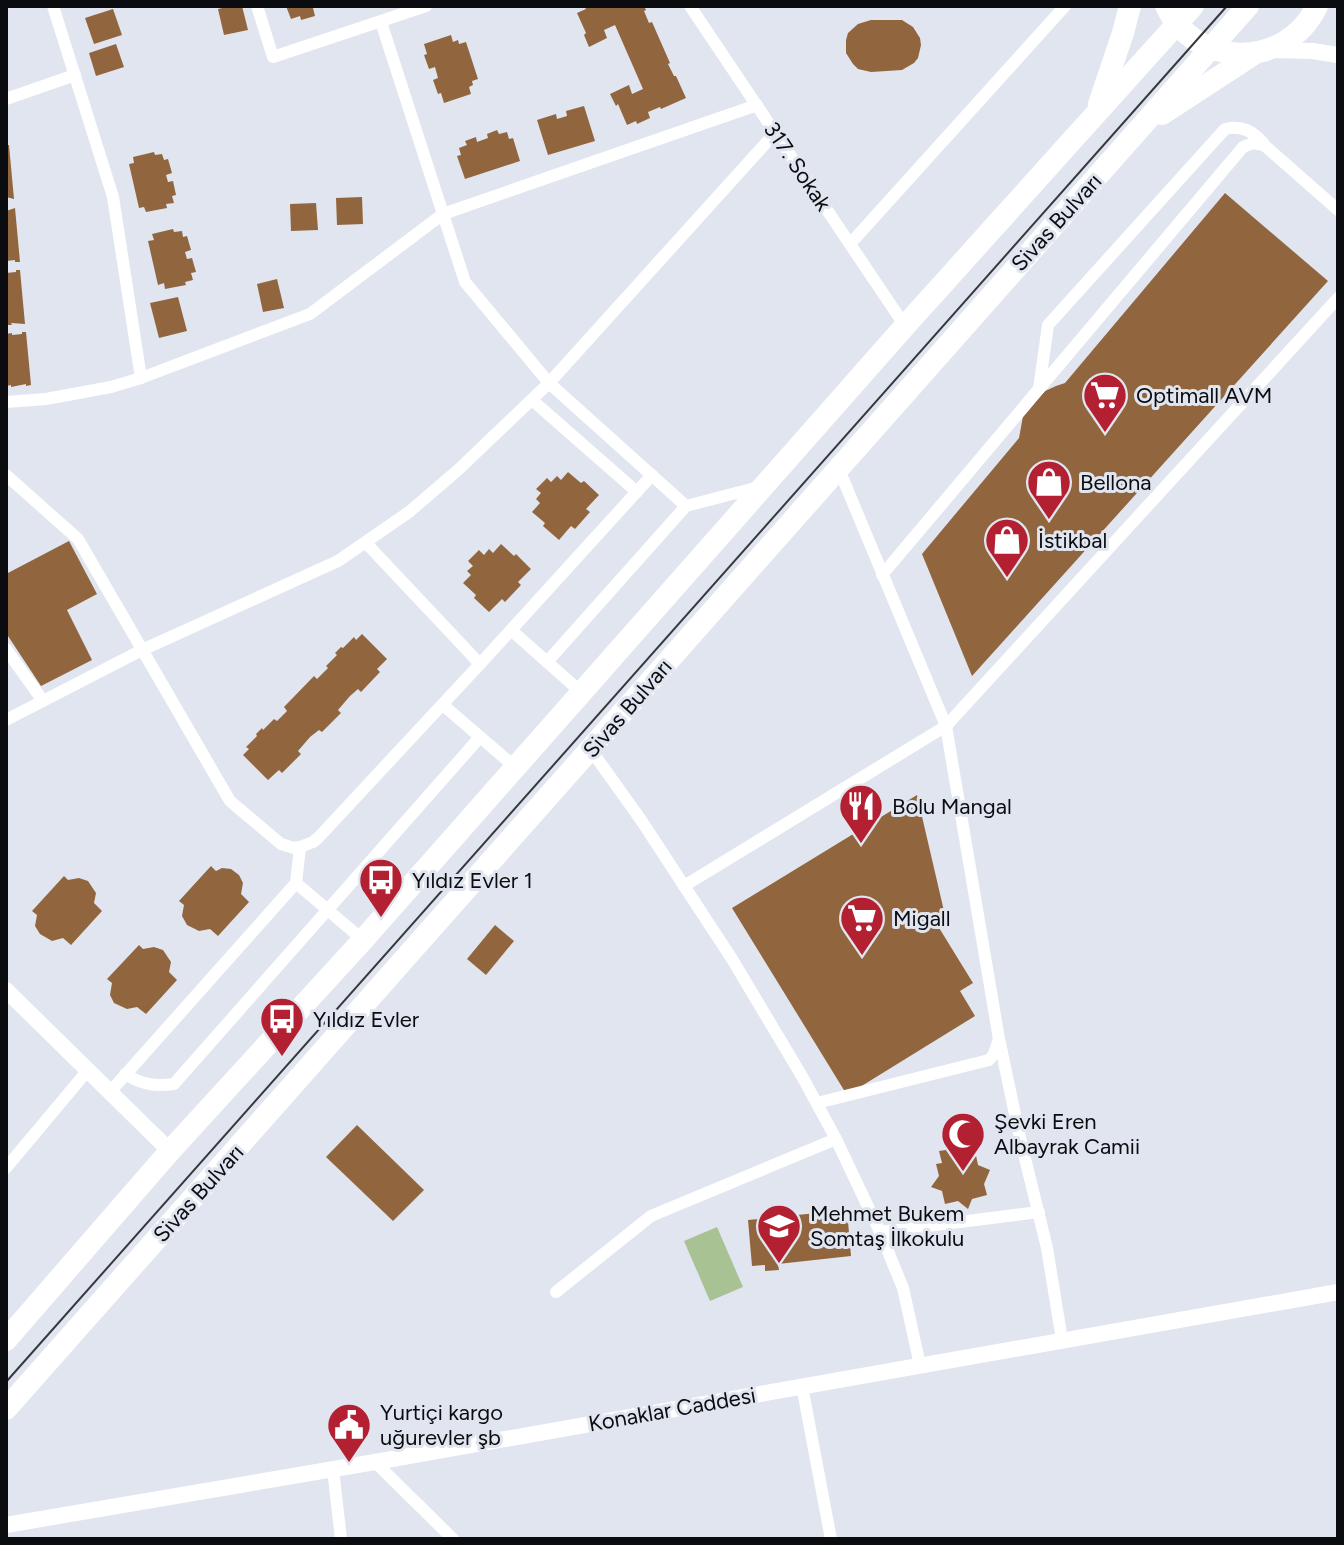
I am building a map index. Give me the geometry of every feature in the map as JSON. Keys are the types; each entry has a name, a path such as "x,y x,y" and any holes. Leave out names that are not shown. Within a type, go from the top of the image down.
{"highway":[{"path":"1096,114 1130,6"},
{"name":"Sivas Bulvarı","path":"6,1340 170,1151 363,940 762,486 1096,114 1172,15 1193,6"},
{"name":"Sivas Bulvarı","path":"6,1409 1248,6"},
{"path":"1138,130 1262,52 1294,36 1305,26 1317,6"},
{"path":"1172,15 1187,34 1210,48 1240,55 1262,52"}],"street":[{"path":"53,6 113,197 141,378"},
{"path":"257,6 273,57 426,6"},
{"name":"317. Sokak","path":"690,6 905,326"},
{"path":"850,244 1065,6"},
{"path":"381,22 465,282 549,383 686,506"},
{"path":"1262,52 1312,51 1338,55"},
{"path":"6,99 75,75"},
{"path":"6,402 77,394 141,378 310,314 443,214 757,105"},
{"path":"1039,389 1048,325 1225,129 1238,127 1255,135 1338,210"},
{"path":"6,720 142,650 338,561 434,492 549,383 775,133"},
{"path":"882,575 1243,147 1253,143 1264,145"},
{"path":"684,886 946,726 1338,298"},
{"path":"532,400 637,492"},
{"path":"838,467 946,726 999,1039 1039,1212 1062,1340"},
{"path":"6,475 78,539 230,801 281,844 300,847 318,838 652,475"},
{"path":"547,662 686,506 762,486"},
{"path":"366,543 480,664"},
{"path":"511,630 581,692"},
{"path":"6,649 43,701"},
{"path":"443,705 515,767"},
{"path":"125,1074 145,1084 174,1084 480,737"},
{"path":"591,750 732,959 817,1103 880,1232 903,1288 920,1365"},
{"path":"110,1092 296,883 300,847"},
{"path":"296,883 363,940"},
{"path":"6,990 170,1151"},
{"path":"817,1103 989,1060 998,1047 999,1039"},
{"path":"6,1168 88,1070"},
{"path":"556,1292 651,1216 836,1139"},
{"path":"880,1232 1039,1212"},
{"name":"Konaklar Caddesi","path":"6,1525 1338,1292"},
{"path":"802,1386 831,1539"},
{"path":"375,1462 453,1539"},
{"path":"333,1469 341,1539"}],"green space":[{"path":"717,1227 743,1287 710,1301 684,1241"}],"building":[{"path":"242,6 248,30 224,35 218,9"},
{"path":"286,6 318,7 313,8 315,16 301,20 300,16 291,19"},
{"path":"584,6 644,6 649,23 652,22 668,64 686,98 648,112 650,118 637,124 636,121 627,125 610,94 629,85 632,94 643,89 615,25 604,30 607,38 589,47 577,13 586,9"},
{"path":"113,9 122,35 94,44 85,18"},
{"path":"871,20 902,20 913,27 921,45 914,63 902,70 871,72 858,69 853,64 846,53 848,33 858,24"},
{"path":"451,35 453,42 466,42 478,79 472,81 473,85 469,87 471,94 444,103 433,80 438,78 435,67 429,69 424,55 427,54 424,44"},
{"path":"116,44 124,67 96,76 89,53"},
{"path":"584,106 595,141 548,155 537,120 556,114 557,119 567,116 566,111"},
{"path":"497,130 499,134 507,132 509,139 513,138 520,161 465,179 457,156 461,155 459,148 467,145 465,141 476,137 477,142"},
{"path":"6,145 9,145 14,199 6,197"},
{"path":"154,152 155,155 162,154 164,160 168,159 172,173 166,175 168,182 173,181 176,195 172,196 174,203 166,204 167,208 146,212 144,207 139,208 129,164 134,163 133,157"},
{"name":"Optimall AVM","path":"1225,193 1328,281 972,676 922,554 1019,438 1023,416 1043,392 1065,383"},
{"path":"362,197 363,224 337,225 336,198"},
{"path":"316,203 318,230 291,231 290,204"},
{"path":"15,208 20,262 6,261 6,211"},
{"path":"173,229 174,232 182,231 183,237 187,236 191,250 185,252 187,259 192,258 196,272 191,273 193,280 185,282 186,285 165,289 164,283 158,285 148,241 154,240 152,234"},
{"path":"20,270 25,324 6,325 6,273"},
{"path":"277,279 284,308 263,312 257,284"},
{"path":"178,297 187,331 159,338 150,303"},
{"path":"26,332 31,385 6,386 6,334"},
{"path":"568,472 599,495 586,509 590,512 575,529 571,526 559,540 532,512 540,503 536,499 541,493 536,489 547,478 551,482 557,476 561,480"},
{"path":"69,541 97,594 67,610 92,660 41,686 6,633 6,574"},
{"path":"501,544 531,569 505,602 502,599 489,612 463,583 471,575 467,571 473,566 468,561 479,550 484,555 489,549 493,553"},
{"path":"362,634 387,659 377,669 380,672 361,692 358,689 350,696 338,710 341,713 322,732 319,730 310,737 298,751 301,754 282,773 279,770 268,780 243,755 249,749 246,747 262,728 274,719 277,721 287,711 284,707 314,676 317,679 328,668 326,666 341,647"},
{"path":"917,795 944,911 933,918 973,983 960,991 975,1016 847,1095 732,908"},
{"path":"211,866 216,871 231,869 239,875 243,883 241,894 249,902 218,936 210,929 199,931 187,925 182,916 184,905 179,901"},
{"path":"64,876 68,880 79,878 88,881 96,893 94,903 102,911 71,945 63,938 52,941 40,934 35,926 37,915 32,911"},
{"path":"495,925 514,941 486,975 467,959"},
{"path":"139,945 143,949 154,947 163,950 171,962 169,972 177,980 146,1014 137,1007 127,1009 114,1003 110,995 112,983 107,979"},
{"path":"357,1125 424,1190 393,1221 326,1157"},
{"name":"Şevki Eren Albayrak Camii","path":"959,1139 960,1144 973,1141 978,1165 990,1170 984,1184 987,1195 972,1199 968,1209 958,1201 945,1204 942,1191 931,1187 939,1176 936,1164 942,1163 939,1151 946,1150 944,1143"},
{"path":"847,1210 851,1256 778,1264 779,1270 765,1271 765,1265 752,1266 748,1220"}],"tram line":[{"path":"6,1382 1227,6"}],"place":[{"name":"Optimall AVM","path":"1105,434"},
{"name":"Bellona","path":"1049,521"},
{"name":"İstikbal","path":"1007,579"},
{"name":"Bolu Mangal","path":"861,845"},
{"name":"Yıldız Evler 1","path":"381,919"},
{"name":"Migall","path":"862,957"},
{"name":"Yıldız Evler","path":"282,1058"},
{"name":"Şevki Eren Albayrak Camii","path":"963,1173"},
{"name":"Mehmet Bukem Somtaş İlkokulu","path":"779,1265"},
{"name":"Yurtiçi kargo uğurevler şb","path":"349,1464"}]}
